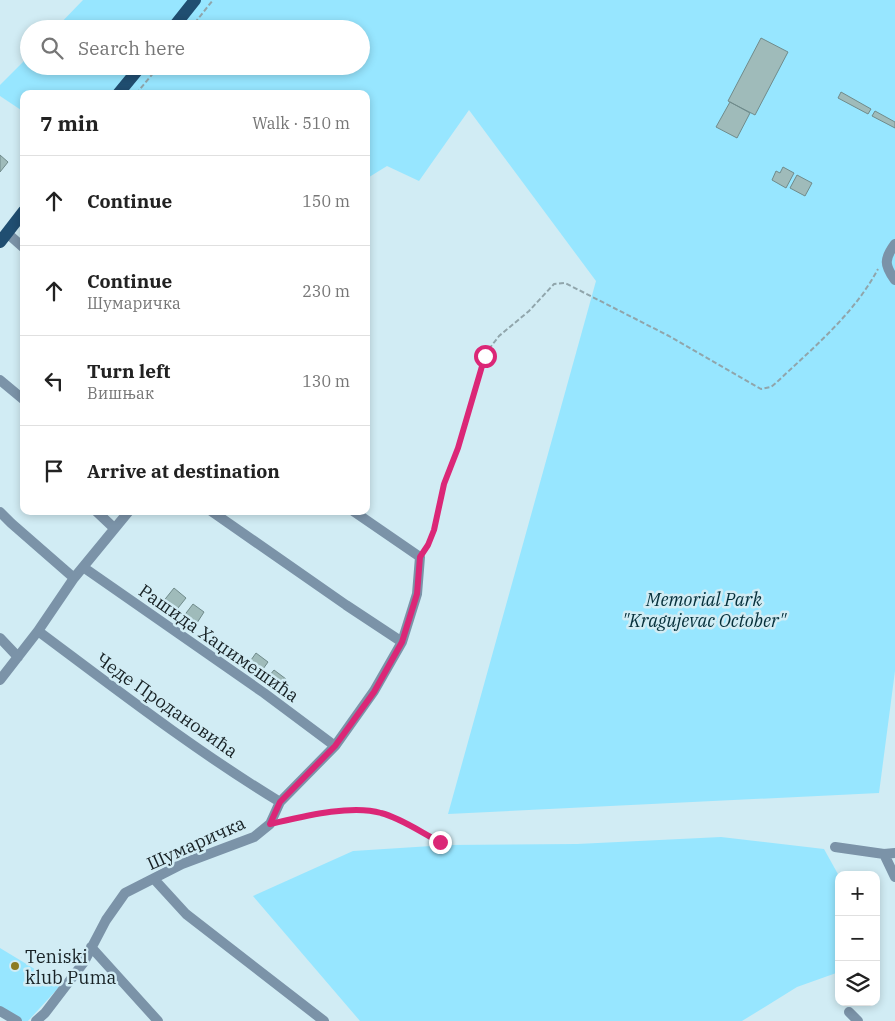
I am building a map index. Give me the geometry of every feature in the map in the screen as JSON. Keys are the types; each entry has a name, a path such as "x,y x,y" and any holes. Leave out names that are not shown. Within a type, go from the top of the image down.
{"main road":[{"path":"179,20 195,0"},
{"path":"121,90 134,75"},
{"path":"3,237 20,216"}],"street":[{"path":"3,237 20,246"},
{"path":"895,244 888,254 886,262 888,271 895,280"},
{"path":"0,380 20,397"},
{"path":"0,512 74,578"},
{"path":"100,515 114,528"},
{"path":"0,680 38,631 74,578 125,515"},
{"path":"217,515 402,642"},
{"path":"359,515 420,557"},
{"name":"Шумаричка","path":"36,1021 45,1013 84,962 106,920 125,894 182,864 254,837 270,824 280,802 335,746 374,692 402,642 417,594 420,557"},
{"name":"Рашида Хаџимешића","path":"83,567 264,693 335,746"},
{"name":"Чеде Продановића","path":"38,631 110,686 247,782 280,802"},
{"path":"0,638 18,657"},
{"path":"835,847 884,854 895,853"},
{"path":"884,854 895,877"},
{"path":"154,879 186,914 324,1021"},
{"path":"91,947 158,1021"},
{"path":"0,1010 17,1021"},
{"path":"849,1012 858,1021"}],"path":[{"path":"197,20 213,0"},
{"path":"139,90 152,75"},
{"path":"420,557 428,545 434,530 447,472 458,448 489,349 499,336 529,311 554,284 565,283 669,336 762,389 777,382 852,310 879,267 886,262"},
{"path":"270,824 310,815 359,809 381,813 440,842"}],"green space":[{"name":"Memorial Park \"Kragujevac October\"","path":"83,0 895,0 895,671 879,793 448,814 596,281 469,110 419,181 387,166 370,177 370,90 20,90 20,109 0,96 0,85 20,65 20,75 370,75 370,20 64,20"},
{"path":"721,837 824,849 836,871 835,973 797,987 742,1021 360,1021 253,896 353,851 447,845 577,844"},
{"name":"Teniski klub Puma","path":"0,948 61,985 28,1021 20,1021 0,1009"}],"building":[{"path":"761,38 788,52 755,115 728,101"},
{"path":"841,92 871,109 868,114 838,98"},
{"path":"730,102 750,113 737,138 716,127"},
{"path":"875,111 895,122 895,128 872,116"},
{"path":"0,155 8,162 0,172"},
{"path":"783,167 794,173 786,188 772,180 776,171 780,173"},
{"path":"797,175 812,183 805,196 790,188"},
{"path":"174,588 186,598 174,613 162,603"},
{"path":"193,604 204,612 195,626 183,617"},
{"path":"256,653 268,662 258,676 246,667"},
{"path":"274,670 286,679 277,690 265,681"}],"place":[{"name":"Teniski klub Puma","path":"15,966"}],"route":[{"path":"440,842 381,813 359,809 310,815 270,824 280,802 335,746 374,692 402,642 417,594 420,557 428,545 438,518 447,472 458,448 485,356"}]}
